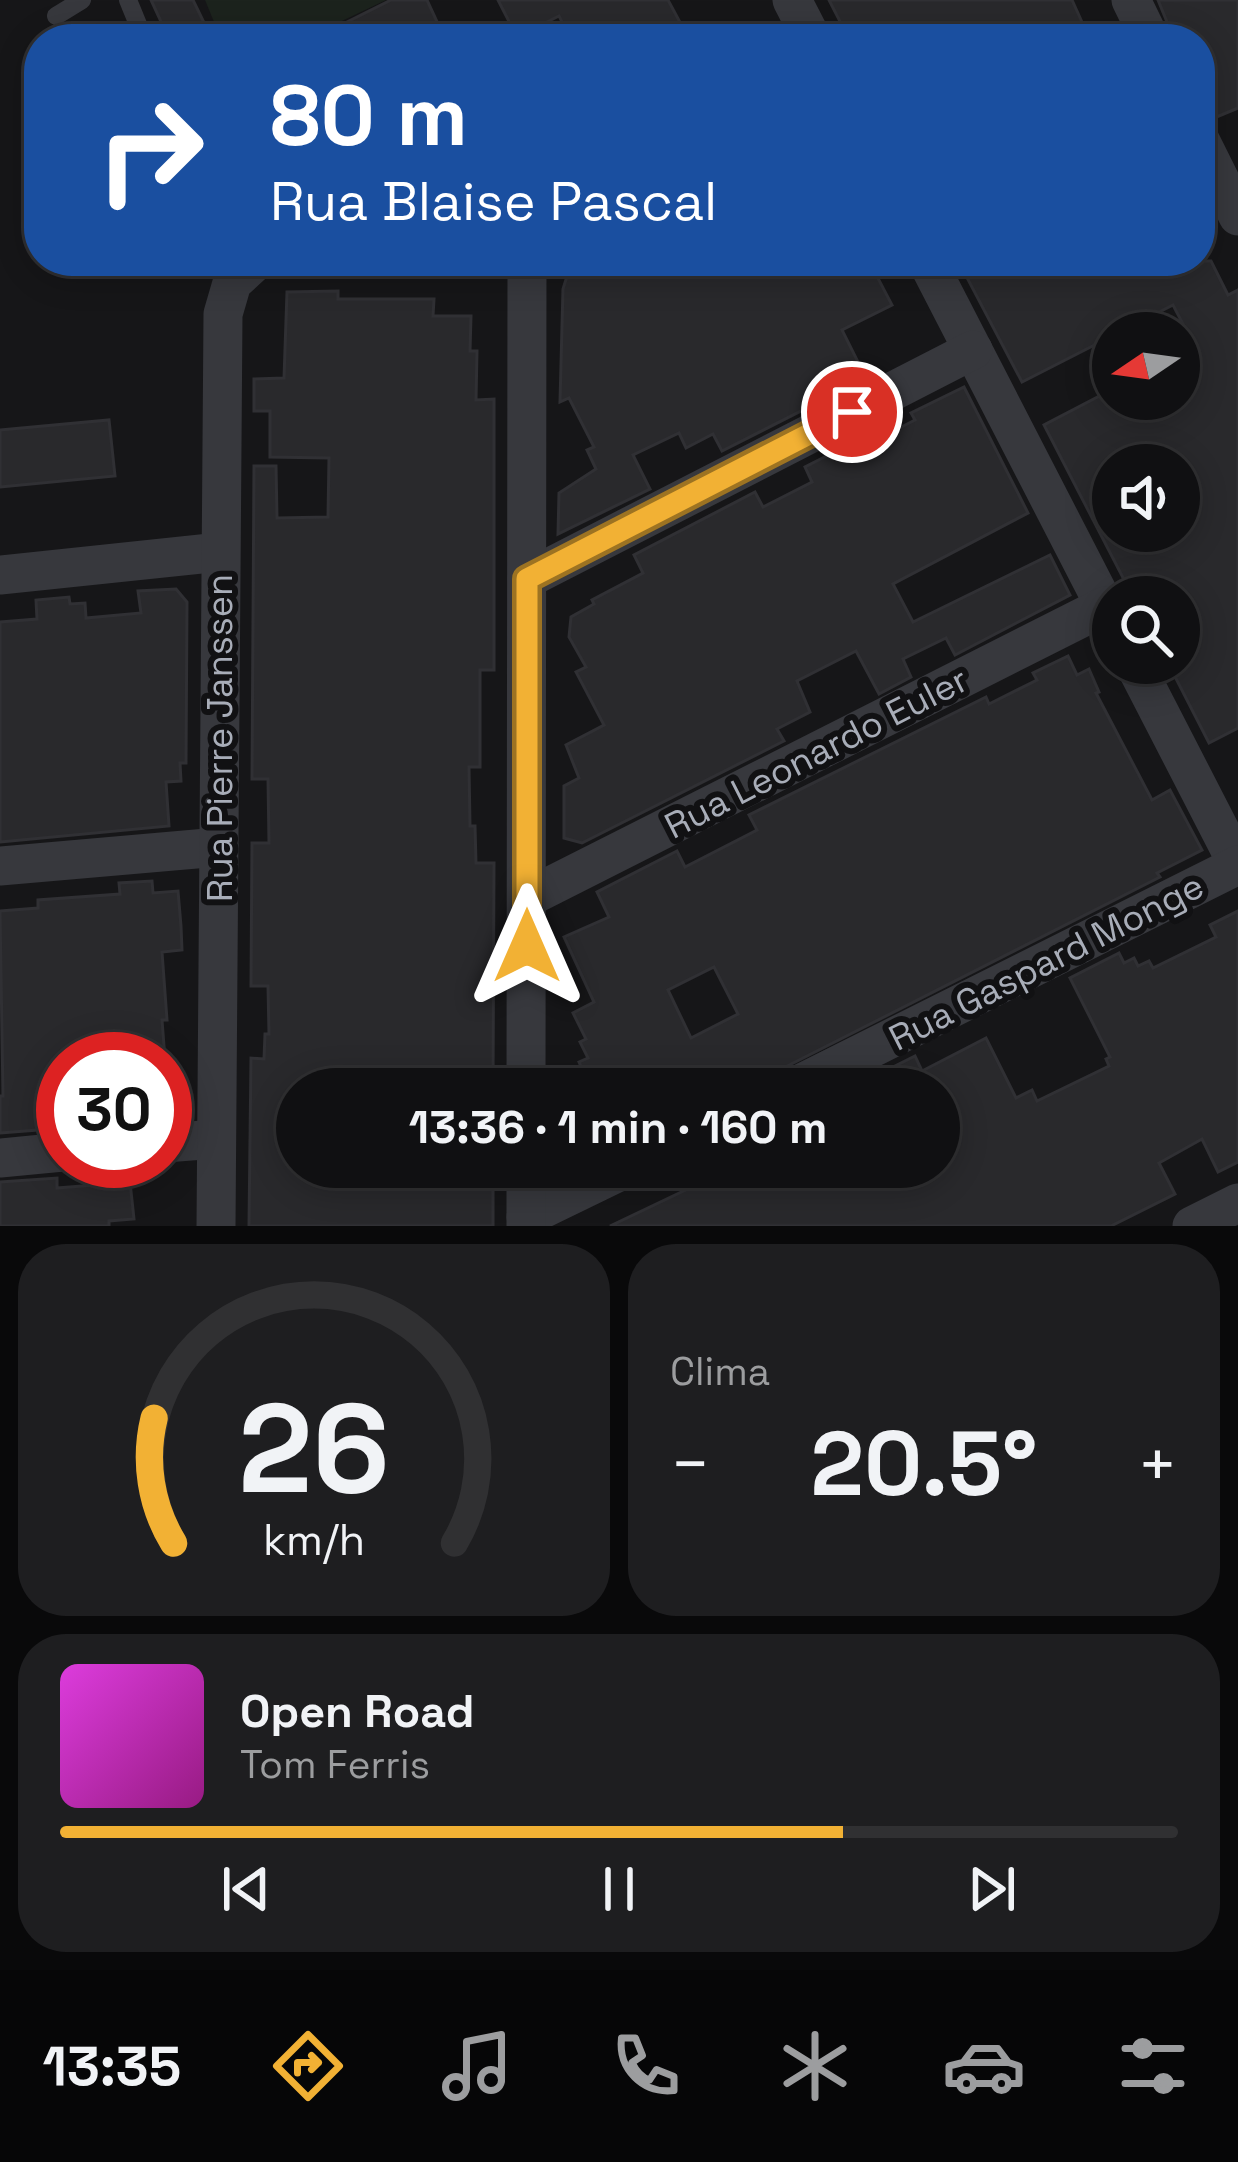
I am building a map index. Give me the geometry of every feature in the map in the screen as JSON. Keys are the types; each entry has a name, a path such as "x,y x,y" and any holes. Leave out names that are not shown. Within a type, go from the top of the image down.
{"street":[{"path":"1215,166 1234,200"},
{"name":"Rua Pierre Janssen","path":"216,1226 223,314 232,284 240,276"},
{"path":"526,1068 527,276"},
{"path":"936,276 1092,581"},
{"path":"527,579 973,350"},
{"path":"0,575 220,552"},
{"name":"Rua Leonardo Euler","path":"527,898 1092,622"},
{"path":"1145,684 1238,865"},
{"path":"0,866 219,847"},
{"name":"Rua Gaspard Monge","path":"832,1068 1238,865"},
{"path":"192,1141 216,1139"},
{"path":"0,1158 36,1155"},
{"path":"526,1188 526,1222 590,1188"},
{"path":"1192,1226 1238,1203"}],"lane":[{"path":"56,16 82,0"}],"shaded area":[{"path":"205,0 386,0 336,24 215,24"}],"building":[{"path":"151,0 193,0 205,24 162,24"},
{"path":"391,0 427,0 438,24 343,24"},
{"path":"498,0 668,0 681,24 563,24 559,16 543,24 510,24"},
{"path":"829,0 1072,0 1083,24 841,24"},
{"path":"1158,0 1238,0 1238,108 1215,118 1215,24 1168,24"},
{"path":"1215,269 1228,295 1238,290 1238,728 1209,743 1179,684 1200,684 1200,576 1122,576 1110,552 1200,552 1200,444 1092,444 1092,518 1044,425 1092,400 1092,420 1200,420 1200,312 1177,312 1173,305 1159,312 1092,312 1092,346 1022,382 966,276 1215,276"},
{"path":"567,276 877,276 892,305 842,330 866,378 722,451 713,434 686,448 679,433 633,455 650,489 558,534 559,493 596,469 587,450 594,447 569,398 560,402"},
{"path":"338,291 338,299 434,299 433,316 471,316 470,351 477,351 476,400 494,399 494,670 480,670 480,767 469,767 476,863 494,863 493,1068 276,1068 276,1188 493,1188 493,1226 249,1226 251,1058 264,1059 265,1034 269,1034 268,986 251,986 252,843 269,843 268,779 252,779 254,466 276,466 277,518 328,517 329,458 270,457 270,411 254,411 254,379 284,378 287,292"},
{"path":"964,387 1028,513 893,584 913,622 1050,555 1070,595 955,655 946,638 903,659 911,677 879,694 856,651 797,681 810,712 777,729 784,741 582,843 564,838 564,786 579,778 566,745 604,725 576,672 586,667 569,637 571,617 643,573 634,555 755,492 763,507 812,482 805,467 868,435 872,442 915,420 911,413"},
{"path":"109,420 115,476 0,487 0,430"},
{"path":"176,589 187,602 186,763 180,763 181,781 166,782 169,826 0,842 0,622 37,619 36,600 69,597 70,604 85,603 86,618 141,613 138,591"},
{"path":"1068,656 1077,675 1089,669 1096,693 1152,800 1170,790 1202,850 1157,873 1160,877 783,1068 582,1068 579,1062 588,1058 580,1042 586,1039 573,1013 594,1002 564,937 609,917 597,892 677,851 685,867 757,830 749,815 986,697 989,704 1037,680 1033,673","holes":["714,967 738,1014 691,1038 668,990"]},
{"path":"152,881 153,893 178,891 182,950 162,952 167,1020 162,1020 163,1032 36,1032 36,1130 0,1133 0,911 38,908 38,900 120,894 119,883"},
{"path":"1238,911 1238,1162 1218,1172 1202,1139 1159,1163 1175,1194 1111,1226 610,1226 690,1188 960,1188 960,1068 928,1068 986,1038 1016,1098 1032,1090 1037,1101 1109,1066 1106,1059 1110,1057 1070,978 1119,953 1124,963 1134,958 1138,966 1149,961 1153,968 1216,937 1210,925"},
{"path":"915,1056 921,1068 891,1068"},
{"path":"36,1179 36,1188 131,1188 134,1219 109,1221 109,1226 0,1226 0,1182"}],"route":[{"path":"527,946 527,579 852,412"}]}
